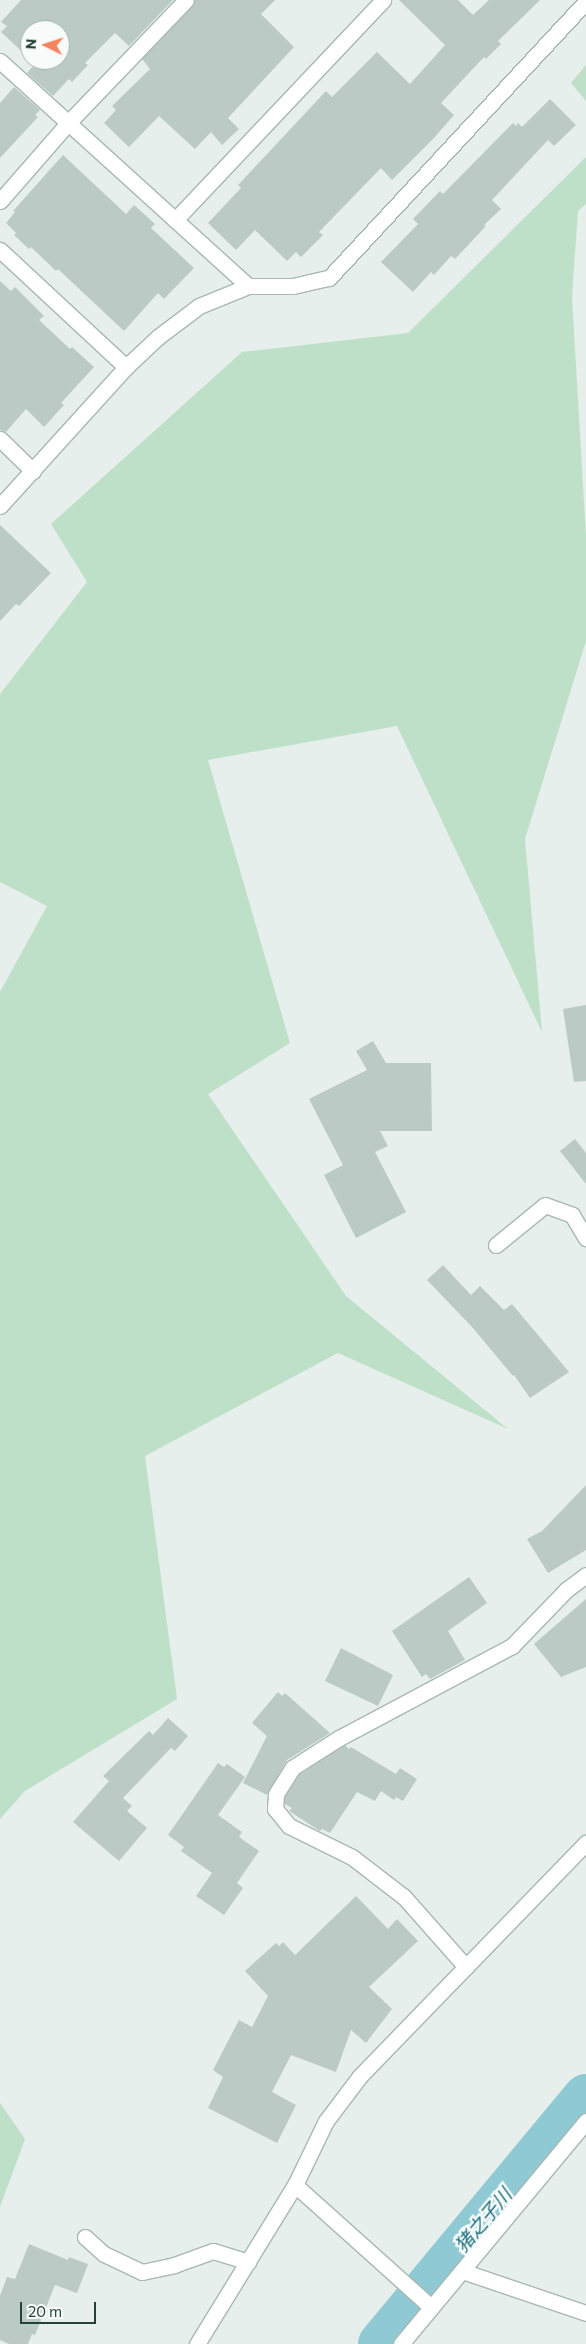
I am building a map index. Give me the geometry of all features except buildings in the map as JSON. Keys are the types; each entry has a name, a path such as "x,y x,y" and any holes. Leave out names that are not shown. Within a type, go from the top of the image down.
{"street":[{"path":"0,201 68,123 186,0"},
{"path":"175,220 383,0"},
{"path":"0,506 126,367 158,337 199,306 248,286 293,286 329,278 586,1"},
{"path":"0,61 248,286"},
{"path":"0,250 126,367"},
{"path":"0,439 33,471"},
{"path":"496,1245 545,1205 572,1215 586,1238"},
{"path":"466,1967 404,1897 352,1856 289,1826 275,1809 276,1794 292,1768 339,1738 512,1646 566,1590 586,1576"},
{"path":"198,2344 295,2185 326,2121 360,2076 586,1843"},
{"path":"401,2344 427,2303 462,2271 586,2121"},
{"path":"295,2185 427,2303"},
{"path":"85,2238 104,2254 142,2272 174,2265 213,2251 248,2262"},
{"path":"462,2271 586,2313"}],"green space":[{"path":"586,65 586,101 571,83"},
{"path":"586,157 586,204 578,211 572,297 586,536 586,641 525,839 542,1032 397,726 208,760 290,1043 208,1094 346,1296 508,1429 338,1353 145,1456 177,1699 25,1791 0,1819 0,992 47,906 0,882 0,694 87,582 51,524 242,352 408,333"},
{"path":"0,2103 25,2139 0,2207"}],"waterway":[{"name":"猪之子川","path":"381,2344 586,2097"}]}
